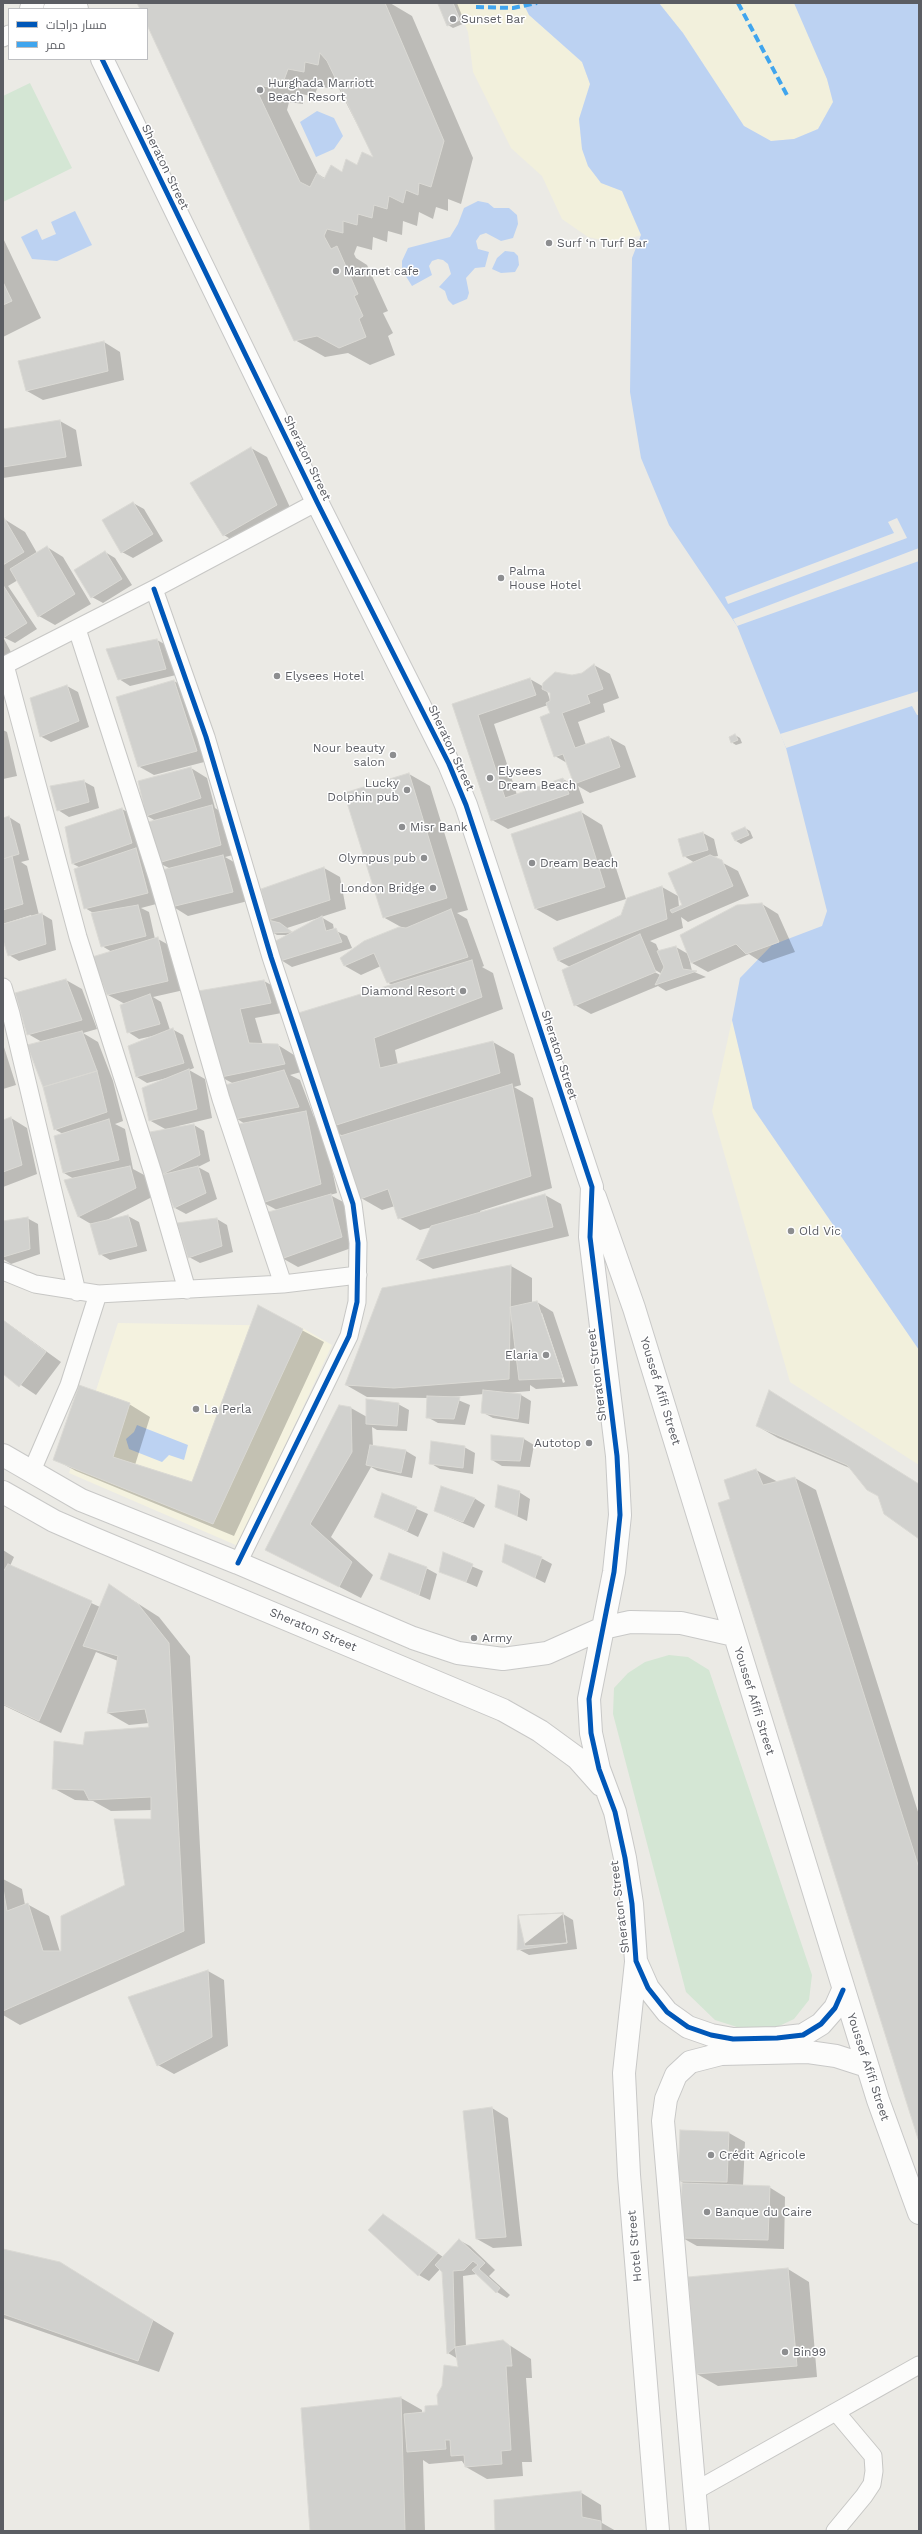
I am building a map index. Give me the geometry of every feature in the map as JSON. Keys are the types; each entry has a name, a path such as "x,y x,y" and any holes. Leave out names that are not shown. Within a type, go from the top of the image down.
{"street":[{"path":"54,8 63,3"},
{"name":"Sheraton Street","path":"102,60 317,502 424,712 466,805 592,1187 590,1237 617,1456 620,1515 614,1572 589,1699 591,1732 599,1769 614,1812 625,1858 632,1904 636,1961 648,1988 667,2012 688,2027 711,2035 779,2045"},
{"path":"187,1290 153,1173 78,938 4,666 154,590 317,502"},
{"path":"154,590 206,738 271,957 352,1204 358,1243 357,1302 349,1336 238,1563"},
{"path":"77,629 157,877 221,1099 283,1284"},
{"path":"3,987 77,1292"},
{"name":"Youssef Afifi Street","path":"592,1187 634,1308 867,2066 919,2213"},
{"path":"3,1271 35,1284 77,1292 98,1294 283,1284 358,1275"},
{"path":"31,1473 68,1385 98,1294"},
{"path":"3,1455 31,1473 81,1500 238,1563 413,1638 458,1653 503,1659 547,1653 602,1628 630,1622 656,1621 681,1623 734,1634"},
{"name":"Sheraton Street","path":"3,1492 54,1521 503,1710 540,1731 577,1758 607,1792"},
{"name":"Hotel Street","path":"636,1961 624,2073 629,2175 658,2531"},
{"path":"698,2531 663,2121 666,2099 676,2075 690,2062 721,2054 779,2045 803,2035 821,2024 835,2008 843,1990"},
{"path":"779,2045 836,2056 867,2066"},
{"path":"695,2491 919,2365"},
{"path":"834,2531 864,2496 872,2484 874,2471 872,2456 836,2412"}],"shaded area":[{"name":"La Perla","path":"118,1323 299,1326 332,1345 238,1546 69,1473"}],"green space":[{"path":"30,83 72,168 3,202 3,96"},
{"path":"669,1655 688,1657 709,1670 812,1975 809,2000 794,2019 777,2027 758,2029 737,2027 715,2020 686,1992 613,1714 614,1688 628,1673 645,1662"}],"sand":[{"path":"456,3 523,3 529,15 582,62 590,84 579,119 582,149 588,166 601,183 622,191 641,235 616,243 588,237 562,219 542,176 511,148 473,72 468,32"},
{"path":"659,3 794,3 827,79 833,102 818,129 794,139 771,141 744,126 683,33"},
{"name":"Old Vic","path":"732,1020 753,1108 919,1350 919,1465 790,1382 712,1111"}],"water":[{"path":"523,3 659,3 683,33 744,126 771,141 794,139 818,129 833,102 827,79 794,3 919,3 919,1350 753,1108 732,1020 740,978 772,945 822,926 827,911 786,748 737,626 669,525 641,458 630,392 632,258 641,235 622,191 601,183 588,166 582,149 579,119 590,84 582,62 529,15"},
{"path":"317,111 334,118 343,136 334,149 316,157 300,122"},
{"path":"478,201 488,203 494,208 509,208 517,215 518,224 513,238 501,241 486,233 480,235 476,241 478,249 489,252 485,267 475,268 466,278 469,293 467,299 453,305 448,300 445,291 439,287 451,274 448,264 443,260 438,259 432,261 429,266 432,275 412,286 402,270 402,261 408,248 450,237 458,224 464,208"},
{"path":"75,211 92,245 57,261 32,259 21,237 37,229 42,240 56,234 51,222"},
{"path":"505,251 514,252 518,256 519,265 515,272 501,273 492,269 497,258"},
{"path":"137,1425 188,1445 184,1460 169,1455 162,1462 129,1449 126,1439 134,1432"}],"pier":[{"path":"897,518 907,538 728,604 725,597 894,533 888,522"},
{"path":"919,548 919,561 737,626 733,619"},
{"path":"919,691 919,715 917,715 912,706 786,748 780,734"}],"building":[{"name":"Hurghada Marriott Beach Resort","path":"137,3 385,3 444,141 431,187 419,183 418,195 406,190 403,203 389,196 387,209 374,205 372,218 358,214 357,225 343,221 343,233 327,229 324,236 331,249 337,246 358,294 354,296 363,316 359,319 366,337 339,348 317,336 294,341 148,27 148,8 140,8","holes":["320,53 327,61 373,157 362,152 357,165 346,159 342,172 331,165 324,179 317,173 310,187 300,182 258,93 259,85 273,88 272,78 284,80 288,69 304,72 305,62 318,65"]},
{"path":"453,3 460,20 447,26 438,4"},
{"path":"3,282 12,301 3,305"},
{"path":"104,341 108,371 26,391 18,361"},
{"path":"60,420 66,457 3,467 3,429"},
{"path":"251,447 277,505 223,536 190,483"},
{"path":"133,502 153,534 121,553 102,520"},
{"path":"4,518 24,552 3,565 3,519"},
{"path":"47,546 75,594 38,617 10,569"},
{"path":"105,551 122,579 91,598 74,570"},
{"path":"3,585 27,623 3,638"},
{"path":"157,639 166,669 118,680 106,649"},
{"path":"594,664 603,689 587,695 590,703 562,713 575,748 609,736 620,767 574,784 563,754 554,757 540,717 550,713 546,703 550,701 550,693 542,689 543,683 555,672 572,675 582,673"},
{"path":"530,678 536,695 478,715 505,798 563,778 569,794 491,821 452,704"},
{"path":"174,680 197,751 138,767 116,697"},
{"path":"67,685 79,721 40,737 30,698"},
{"path":"735,734 738,740 731,743 729,737"},
{"path":"191,767 201,798 146,816 138,781"},
{"path":"409,773 447,898 383,918 344,793"},
{"path":"84,780 89,802 57,811 50,786"},
{"path":"212,805 221,845 158,863 148,822"},
{"path":"122,808 132,843 72,864 65,827"},
{"path":"581,811 605,887 535,909 511,834"},
{"path":"9,816 19,854 3,859 3,818"},
{"path":"745,827 749,835 735,841 731,833"},
{"path":"703,832 708,850 683,857 678,839"},
{"path":"136,848 148,893 84,909 74,869"},
{"path":"223,855 233,892 171,907 162,870"},
{"path":"710,855 722,860 733,886 672,913 670,910 682,905 668,873"},
{"path":"12,856 23,904 3,910 3,859"},
{"path":"324,867 330,900 268,920 261,889"},
{"path":"662,886 667,919 558,961 553,948 621,915 627,898"},
{"path":"762,903 779,942 746,954 736,944 691,963 680,935 737,905"},
{"path":"138,905 146,936 101,947 91,913"},
{"path":"451,909 468,957 387,983 374,953 344,966 340,958 364,941 399,927 406,928"},
{"path":"42,913 46,944 8,956 3,940 3,924"},
{"path":"322,916 326,931 336,928 342,942 280,961 272,943"},
{"path":"268,920 280,923 292,932 271,933"},
{"path":"640,934 656,972 574,1006 562,970"},
{"path":"158,937 168,981 107,995 92,957"},
{"path":"676,946 683,969 697,971 655,985 664,967 657,951"},
{"path":"472,960 482,997 374,1038 380,1068 493,1041 500,1073 327,1128 295,1014"},
{"path":"66,979 82,1020 27,1035 15,993"},
{"path":"264,980 271,1003 240,1009 249,1043 278,1044 285,1064 221,1077 198,991"},
{"path":"150,994 160,1024 127,1033 120,1005"},
{"path":"173,1028 184,1063 136,1077 128,1046"},
{"path":"82,1031 97,1071 43,1087 27,1045"},
{"path":"189,1069 197,1109 149,1121 142,1088"},
{"path":"284,1070 299,1107 235,1119 225,1085"},
{"path":"97,1071 107,1112 54,1130 43,1087"},
{"path":"512,1084 531,1176 398,1219 388,1189 360,1199 337,1137"},
{"path":"306,1111 321,1184 262,1203 239,1124"},
{"path":"11,1117 22,1165 3,1172 3,1120"},
{"path":"109,1119 119,1160 63,1173 54,1136"},
{"path":"194,1124 200,1155 161,1175 150,1132"},
{"path":"130,1166 136,1188 78,1217 64,1180"},
{"path":"198,1166 206,1193 174,1208 161,1175"},
{"path":"331,1194 342,1237 281,1259 265,1213"},
{"path":"545,1194 553,1227 416,1260 431,1226"},
{"path":"128,1215 137,1246 99,1255 90,1224"},
{"path":"28,1217 30,1249 3,1257 3,1221"},
{"path":"217,1218 222,1246 188,1258 177,1223"},
{"path":"511,1265 509,1379 394,1388 345,1385 382,1288"},
{"path":"537,1301 563,1378 519,1380 510,1307"},
{"path":"258,1305 303,1329 213,1524 53,1460 79,1385 130,1403 113,1457 192,1482"},
{"path":"3,1320 46,1352 19,1387 3,1374"},
{"path":"483,1390 521,1394 518,1419 481,1413"},
{"path":"769,1390 919,1484 919,1539 884,1514 878,1496 867,1490 847,1465 756,1426"},
{"path":"427,1396 460,1397 454,1419 426,1418"},
{"path":"366,1399 399,1403 397,1426 366,1424"},
{"path":"339,1405 351,1407 352,1452 310,1524 352,1562 339,1587 265,1550"},
{"path":"491,1435 524,1438 520,1461 491,1460"},
{"path":"431,1441 465,1446 463,1468 429,1464"},
{"path":"370,1445 406,1450 401,1473 366,1465"},
{"path":"756,1469 763,1485 795,1477 919,1868 919,2142 718,1503 730,1499 724,1480"},
{"path":"498,1485 520,1491 517,1516 495,1507"},
{"path":"441,1486 475,1498 463,1522 434,1511"},
{"path":"382,1493 417,1507 407,1531 374,1517"},
{"path":"505,1544 542,1557 535,1578 502,1562"},
{"path":"443,1552 473,1564 466,1582 439,1572"},
{"path":"389,1553 427,1567 419,1595 380,1579"},
{"path":"8,1564 92,1601 39,1721 3,1704 3,1572"},
{"path":"109,1584 138,1604 169,1643 184,1931 3,2011 3,1888 7,1911 28,1903 43,1951 61,1951 61,1916 125,1885 114,1819 151,1819 151,1797 89,1800 84,1790 52,1789 54,1741 83,1745 85,1732 149,1727 145,1709 107,1713 118,1656 83,1646"},
{"path":"563,1913 567,1943 525,1946 518,1915"},
{"path":"563,1913 567,1943 517,1950 518,1915"},
{"path":"208,1970 212,2037 157,2066 128,1997"},
{"path":"492,2107 506,2237 476,2239 463,2111"},
{"path":"680,2130 729,2132 727,2182 678,2181"},
{"path":"682,2183 770,2186 768,2240 680,2238"},
{"path":"383,2214 438,2253 418,2276 368,2230"},
{"path":"459,2239 485,2263 479,2269 500,2288 496,2293 472,2270 478,2265 473,2261 464,2270 453,2271 455,2347 447,2354 442,2272 435,2265"},
{"path":"3,2249 60,2262 153,2320 138,2361 3,2314"},
{"path":"788,2268 797,2366 696,2374 688,2277"},
{"path":"503,2340 510,2346 512,2366 506,2366 511,2450 501,2451 502,2464 465,2467 464,2455 451,2456 450,2440 445,2440 446,2449 407,2452 404,2414 425,2412 425,2406 438,2405 437,2395 442,2386 444,2365 458,2367 455,2347"},
{"path":"401,2397 405,2531 310,2531 301,2408"},
{"path":"581,2491 582,2517 601,2521 601,2531 495,2531 494,2500"}],"marked path":[{"path":"476,7 513,8 537,3"},
{"path":"738,3 788,97"}],"cycle path":[{"path":"102,60 317,502 449,764 466,805 592,1187 590,1237 617,1456 620,1515 614,1572 589,1699 591,1733 599,1769 615,1812 625,1858 632,1904 636,1961 648,1988 667,2012 688,2027 711,2035 733,2039 777,2038 803,2035 821,2024 835,2008 843,1990"},
{"path":"154,589 206,737 271,957 353,1204 358,1243 357,1302 349,1336 238,1563"}],"place":[{"name":"Sunset Bar","path":"453,19"},
{"name":"Hurghada Marriott Beach Resort","path":"260,90"},
{"name":"Surf ‘n Turf Bar","path":"549,243"},
{"name":"Marrnet cafe","path":"336,271"},
{"name":"Palma House Hotel","path":"501,578"},
{"name":"Elysees Hotel","path":"277,676"},
{"name":"Nour beauty salon","path":"393,755"},
{"name":"Elysees Dream Beach","path":"490,778"},
{"name":"Lucky Dolphin pub","path":"407,790"},
{"name":"Misr Bank","path":"402,827"},
{"name":"Olympus pub","path":"424,858"},
{"name":"Dream Beach","path":"532,863"},
{"name":"London Bridge","path":"433,888"},
{"name":"Diamond Resort","path":"463,991"},
{"name":"Old Vic","path":"791,1231"},
{"name":"Elaria","path":"546,1355"},
{"name":"La Perla","path":"196,1409"},
{"name":"Autotop","path":"589,1443"},
{"name":"Army","path":"474,1638"},
{"name":"Crédit Agricole","path":"711,2155"},
{"name":"Banque du Caire","path":"707,2212"},
{"name":"Bin99","path":"785,2352"}]}
